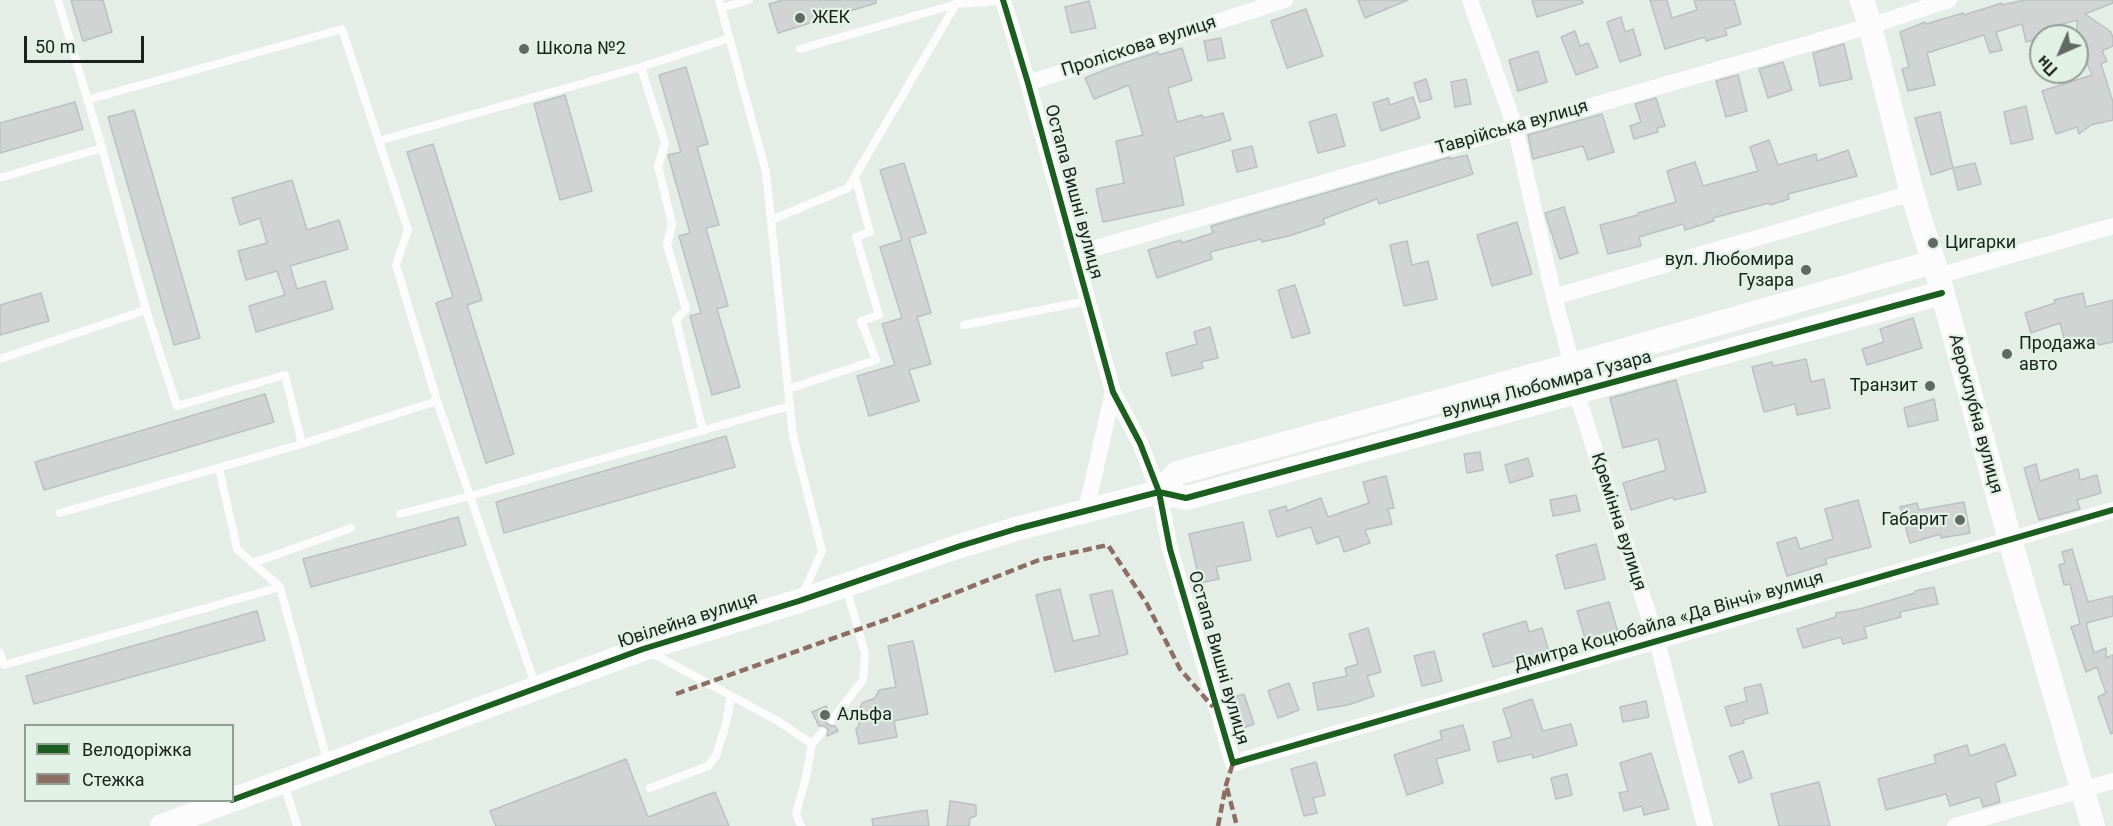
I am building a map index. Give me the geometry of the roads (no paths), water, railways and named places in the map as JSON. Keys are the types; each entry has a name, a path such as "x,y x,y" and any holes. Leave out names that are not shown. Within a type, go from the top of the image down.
{"street":[{"name":"Проліскова вулиця","path":"1028,83 1285,0"},
{"path":"1470,0 1515,127 1572,365"},
{"name":"Аероклубна вулиця","path":"1862,0 1912,193 1938,277 2010,540 2093,826"},
{"name":"Таврійська вулиця","path":"1075,254 1870,26 1949,0"},
{"name":"Остапа Вишні вулиця","path":"1003,1 1028,83 1113,392 1140,443 1159,492 1170,549 1233,763"},
{"path":"1554,297 1912,193"},
{"name":"вулиця Любомира Гузара","path":"1159,492 1186,498 1397,442 1576,392 1938,277 2113,226"},
{"name":"вулиця Любомира Гузара","path":"1159,492 1177,473 1572,365 1938,277"},
{"path":"1086,511 1113,392"},
{"name":"Кремінна вулиця","path":"1576,392 1657,641 1705,826"},
{"name":"Ювілейна вулиця","path":"234,799 644,649 799,601 1016,528 1159,492"},
{"name":"Дмитра Коцюбайла «Да Вінчі» вулиця","path":"1233,763 2113,510"},
{"path":"1955,826 2113,781"},
{"name":"Ювілейна вулиця","path":"162,826 191,821 228,802"}],"lane":[{"path":"58,0 102,148 146,310 177,406 285,375 302,444"},
{"path":"749,0 721,4 766,172 792,436 822,551 799,601"},
{"path":"801,49 956,4 1003,1"},
{"path":"771,220 849,188 956,4"},
{"path":"87,100 342,29 408,230 396,265 437,401 537,689"},
{"path":"378,141 641,67 730,38"},
{"path":"641,67 665,143 658,166 672,224 667,245 686,309 676,320 703,431"},
{"path":"0,178 102,148"},
{"path":"788,389 876,360 861,321 879,315 855,237 870,232 855,177"},
{"path":"964,325 1087,301"},
{"path":"0,359 146,310"},
{"path":"60,513 302,444 437,401"},
{"path":"400,514 789,406"},
{"path":"219,468 237,549 280,587 329,765"},
{"path":"253,563 351,528"},
{"path":"832,720 863,680 866,653 845,585"},
{"path":"0,653 4,665 280,587"},
{"path":"644,649 778,721 812,744"},
{"path":"650,788 708,766 716,756 726,724 730,696"},
{"path":"801,826 796,814 812,744 822,732"},
{"path":"283,782 297,826"}],"place":[{"name":"ЖЕК","path":"800,18"},
{"name":"Школа №2","path":"524,49"},
{"name":"Цигарки","path":"1933,243"},
{"name":"вул. Любомира Гузара","path":"1806,270"},
{"name":"Продажа авто","path":"2007,354"},
{"name":"Транзит","path":"1930,386"},
{"name":"Габарит","path":"1960,520"},
{"name":"Альфа","path":"825,715"}]}
